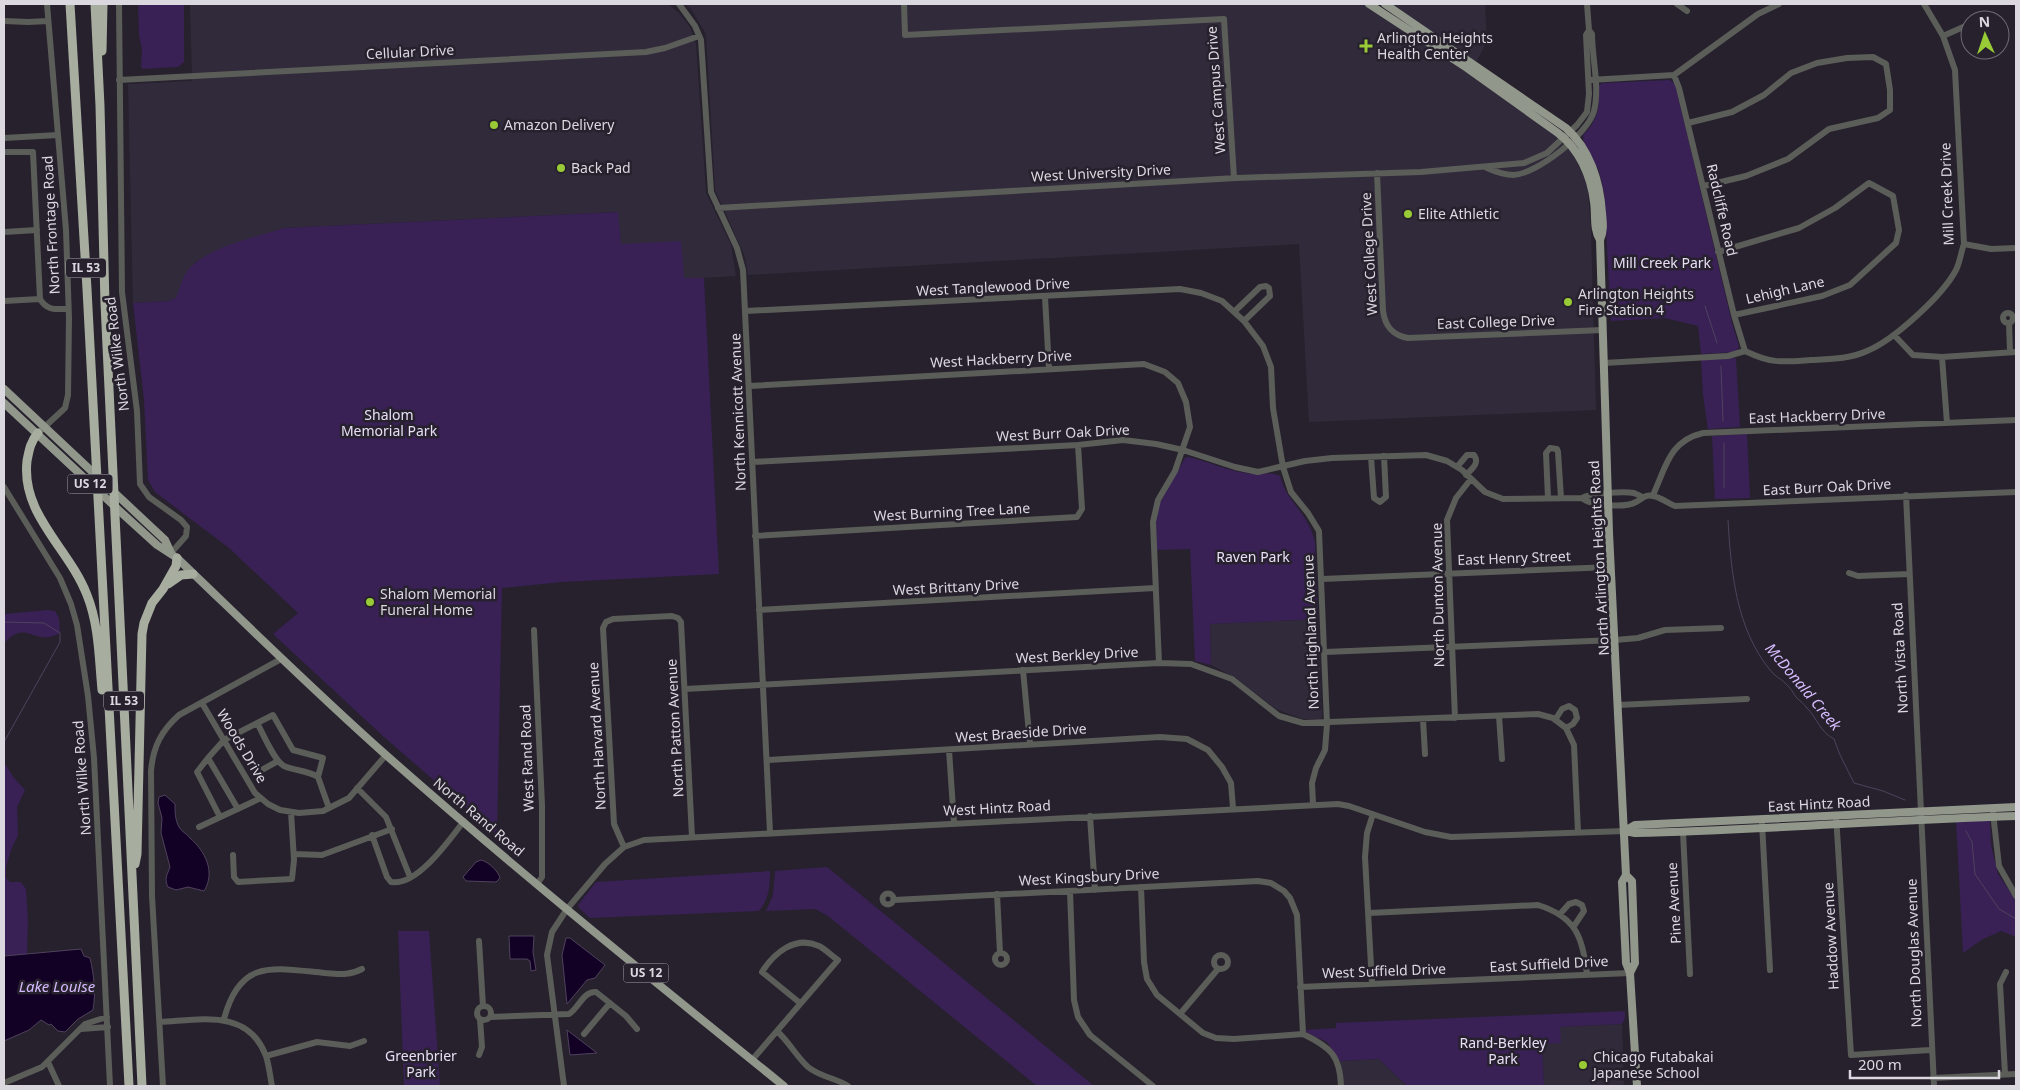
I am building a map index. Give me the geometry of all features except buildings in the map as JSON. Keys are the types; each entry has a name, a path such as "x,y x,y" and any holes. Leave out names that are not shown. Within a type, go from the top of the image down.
{"highway":[{"name":"IL 53","path":"64,4 67,40 74,77 129,1086"},
{"path":"70,4 74,77"},
{"path":"95,4 100,106"},
{"name":"IL 53","path":"103,4 100,106 104,304 142,1086"},
{"path":"41,430 32,440 28,457 26,474 28,491 37,513 80,580 94,616 113,789"},
{"path":"132,877 138,854 142,634 147,613 152,603 163,589 176,566 174,555"},
{"path":"163,589 181,575 193,574"}],"main road":[{"name":"North Arlington Heights Road","path":"1369,4 1569,137"},
{"name":"North Arlington Heights Road","path":"1385,4 1536,106 1569,137 1582,162 1594,202 1596,233 1600,240 1608,505 1626,874 1622,882 1626,963 1630,973 1637,1086"},
{"name":"North Rand Road","path":"4,390 124,515 157,545 174,555 281,659 386,755 567,909 784,1086"},
{"name":"North Rand Road","path":"4,403 41,430"},
{"name":"East Hintz Road","path":"1624,831 1635,826 1836,815 1921,815 1993,812 2016,807"},
{"name":"East Hintz Road","path":"1993,812 2016,816"},
{"name":"East Hintz Road","path":"1624,831 1635,833 1763,829 1837,824 1921,815"}],"street":[{"name":"North Frontage Road","path":"41,430 65,408 68,396 66,230 47,4"},
{"name":"North Wilke Road","path":"119,4 122,292 137,411 140,484 149,497 186,523 186,536 174,555"},
{"name":"North Kennicott Avenue","path":"679,4 687,13 700,36 704,70 711,192 737,248 743,270 770,833"},
{"name":"West Campus Drive","path":"904,4 905,35 1224,19 1234,178"},
{"name":"West University Drive","path":"718,208 1234,178 1512,166 1534,160 1547,153 1587,126 1594,113 1595,104 1586,35 1589,30 1587,4"},
{"path":"1677,4 1687,12"},
{"path":"1591,80 1674,75 1758,14 1779,4"},
{"name":"Mill Creek Drive","path":"1745,351 1764,360 1782,362 1837,358 1866,352 1895,336 1946,286 1956,268 1964,244 1954,70 1943,36 1924,4"},
{"path":"4,21 48,21"},
{"path":"1943,36 1960,28"},
{"name":"Cellular Drive","path":"119,80 646,52 665,48 700,36"},
{"path":"1688,123 1732,112 1764,95 1791,73 1817,63 1847,58 1873,57 1886,64 1890,90 1890,110 1878,118 1829,129 1788,159 1746,176 1704,186"},
{"name":"Radcliffe Road","path":"1674,75 1704,186 1734,315 1745,351"},
{"path":"4,138 58,135"},
{"path":"4,152 33,152 40,299 44,306 48,308 68,308"},
{"name":"West College Drive","path":"1377,173 1383,311 1386,323 1392,331"},
{"name":"Lehigh Lane","path":"1718,252 1799,228 1835,208 1869,184 1893,196 1899,230 1896,243 1850,285 1822,296 1734,315"},
{"path":"4,232 37,230"},
{"path":"1964,244 1991,249 2016,248"},
{"path":"1235,311 1260,287 1266,286 1271,290 1270,296 1244,321"},
{"name":"West Tanglewood Drive","path":"746,311 1180,289 1202,293 1235,311 1263,346 1271,367 1273,408 1283,467"},
{"path":"1045,297 1049,369"},
{"path":"4,301 40,299"},
{"path":"1895,336 1913,355 1942,356 2013,352 2009,323"},
{"name":"East College Drive","path":"1392,331 1408,338 1603,330"},
{"path":"1604,363 1728,356 1745,351"},
{"path":"1942,356 1947,423"},
{"name":"West Hackberry Drive","path":"750,386 1144,364 1166,372 1178,383 1186,402 1190,427 1175,471 1158,500 1153,522 1159,663"},
{"name":"East Hackberry Drive","path":"1653,495 1674,448 1687,438 1703,433 2016,420"},
{"name":"West Burr Oak Drive","path":"752,462 1123,440 1183,450 1235,467 1258,472 1304,461 1426,455 1440,458 1457,467 1469,477"},
{"name":"West Burning Tree Lane","path":"755,536 1077,517 1082,509 1078,444"},
{"path":"1548,498 1546,453 1548,449 1553,448 1558,452 1560,498"},
{"path":"1457,467 1467,455 1474,455 1476,464 1469,477 1485,492 1502,499 1582,498 1589,494 1635,493 1642,497"},
{"path":"1371,457 1374,498 1380,502 1386,497 1384,456"},
{"name":"North Highland Avenue","path":"1283,467 1291,492 1308,513 1319,531 1327,724 1325,750 1316,768 1312,783 1313,804"},
{"name":"North Dunton Avenue","path":"1455,718 1447,520 1456,498 1469,477"},
{"name":"North Wilke Road","path":"4,487 63,584 77,625 88,696 94,758 110,1086"},
{"name":"East Burr Oak Drive","path":"1653,495 1674,506 2016,492"},
{"path":"1582,498 1587,502 1629,505 1642,497 1653,495"},
{"name":"North Vista Road","path":"1906,496 1921,815"},
{"name":"East Henry Street","path":"1322,579 1611,567"},
{"path":"1849,574 1858,576 1909,574"},
{"name":"West Brittany Drive","path":"759,610 1155,588"},
{"name":"North Patton Avenue","path":"606,622 613,619 672,616 680,619 682,625 692,837"},
{"name":"North Harvard Avenue","path":"606,622 603,629 614,824 624,847"},
{"path":"1325,652 1615,640 1638,638 1665,630 1721,628"},
{"name":"West Rand Road","path":"534,630 542,805 542,877 537,884"},
{"path":"163,1086 152,896 151,771 153,755 160,734 179,715 281,659"},
{"name":"West Berkley Drive","path":"685,688 1159,663 1191,664 1232,679 1279,716 1303,724 1538,714 1555,720"},
{"path":"1023,670 1030,744"},
{"path":"1618,705 1747,699"},
{"name":"Woods Drive","path":"202,703 255,793 268,804 280,810 299,813 323,811 349,798 386,755"},
{"path":"1566,728 1573,724 1577,718 1575,710 1569,706 1562,709 1555,720 1566,728 1574,745 1578,832"},
{"path":"220,817 198,772 224,740 273,714 293,750 323,758 318,777 328,808"},
{"path":"1499,716 1502,759"},
{"path":"1423,719 1425,754"},
{"path":"258,722 278,761 284,766 311,773 318,777"},
{"name":"West Braeside Drive","path":"768,760 1160,737 1187,739 1208,750 1222,767 1231,783 1233,808"},
{"path":"949,750 954,823"},
{"path":"208,758 238,809"},
{"path":"258,772 278,761"},
{"path":"357,788 382,811 392,829 410,877"},
{"path":"198,827 261,798"},
{"name":"West Hintz Road","path":"564,1086 548,955 552,932 567,909 605,864 624,847 644,840 1313,804 1349,806 1425,832 1451,837"},
{"path":"233,855 234,878 238,882 292,879 294,873 294,854 291,812"},
{"path":"1993,812 1999,866 2016,896"},
{"path":"1372,984 1365,857 1367,833 1373,814"},
{"name":"Haddow Avenue","path":"1836,815 1851,1055 1930,1050"},
{"name":"North Douglas Avenue","path":"1921,815 1930,1050 1934,1086"},
{"path":"1090,816 1095,890"},
{"path":"1762,819 1770,970"},
{"path":"372,835 390,880 396,882 422,872 464,821"},
{"path":"294,854 322,855 392,829"},
{"name":"East Hintz Road","path":"1451,837 1624,831"},
{"name":"Pine Avenue","path":"1683,832 1690,974"},
{"name":"West Kingsbury Drive","path":"894,900 1258,881 1277,885 1290,898 1297,915 1300,987"},
{"path":"1141,886 1144,962 1147,979 1156,995 1203,1033 1216,1038 1234,1039 1303,1034 1321,1042 1332,1054 1340,1070 1341,1086"},
{"path":"1070,890 1074,1000 1078,1017 1090,1035 1153,1086"},
{"path":"997,894 1000,953"},
{"path":"1560,914 1570,904 1576,902 1582,905 1584,911 1574,926"},
{"path":"1369,913 1538,906 1555,911 1574,926 1584,950 1587,975"},
{"path":"479,941 483,1006"},
{"path":"752,1060 838,960 819,946 790,944 770,961 762,972 800,1003"},
{"path":"224,1019 229,1000 238,986 246,978 259,971 277,968 350,975 362,969"},
{"path":"1180,1014 1218,969"},
{"path":"2005,1074 2000,984 2006,972"},
{"name":"East Suffield Drive","path":"1469,981 1630,973"},
{"name":"West Suffield Drive","path":"1300,987 1469,981"},
{"path":"1300,987 1303,1034"},
{"path":"480,1019 555,1015 573,1011 588,993 592,991 626,1016 637,1029"},
{"path":"584,1034 610,1003"},
{"path":"483,1006 490,1010 490,1017"},
{"path":"479,1055 482,1047 480,1019 477,1012 483,1006"},
{"path":"4,1083 42,1067 85,1024 107,1017"},
{"path":"160,1022 224,1019 237,1023 249,1031 266,1056 272,1086"},
{"path":"81,1029 108,1027"},
{"path":"776,1031 789,1042 808,1067 821,1075 848,1086"},
{"path":"266,1056 317,1042 350,1046 364,1041"},
{"path":"48,1062 59,1086"},
{"path":"1933,1078 2016,1074"}],"shaded area":[{"path":"190,4 668,4 679,13 690,27 696,44 706,193 731,245 736,276 684,279 621,244 617,212 284,228 236,244 197,261 187,272 176,298 168,301 133,303 128,84 192,81"},
{"path":"685,4 1371,4 1556,135 1571,152 1583,174 1588,190 1591,231 1596,410 1309,422 1299,244 748,275 745,257 715,190 706,34 691,9"},
{"path":"1389,4 1485,4 1487,42 1476,62"},
{"path":"1318,619 1321,719 1302,719 1276,709 1236,678 1211,665 1210,624"},
{"name":"Chicago Futabakai Japanese School","path":"1622,1024 1624,1086 1544,1086 1542,1043 1560,1042 1560,1027"},
{"path":"1379,1059 1407,1086 1343,1086 1340,1061"}],"green space":[{"path":"138,4 184,4 184,62 178,67 143,69 141,67 142,49 139,36"},
{"name":"Mill Creek Park","path":"1670,80 1675,84 1739,346 1737,352 1701,354 1698,326 1665,318 1611,321 1604,193 1598,169 1586,147 1583,135 1592,124 1597,112 1599,85 1603,83"},
{"name":"Shalom Memorial Park","path":"618,212 621,244 681,241 684,278 704,278 719,574 562,582 502,588 497,835 384,737 273,634 298,613 229,548 155,492 148,480 144,400 133,303 168,301 176,298 186,273 204,257 217,250 284,228"},
{"path":"1736,358 1740,427 1708,429 1703,395 1701,360"},
{"path":"1747,434 1750,498 1715,499 1712,436"},
{"name":"Raven Park","path":"1188,457 1238,472 1280,476 1283,486 1308,523 1315,543 1318,619 1210,624 1211,665 1195,661 1190,549 1157,550 1156,525 1159,505 1185,458"},
{"path":"55,611 59,618 60,633 51,637 43,637 19,633 4,643 4,614"},
{"path":"4,762 14,778 25,790 17,807 18,835 11,850 6,868 6,878 10,882 21,882 26,889 28,920 27,954 4,956"},
{"path":"1990,819 1991,845 1998,874 2016,901 2016,937 2001,931 1983,939 1963,953 1956,820"},
{"path":"827,867 1094,1086 1037,1086 828,916 815,909 766,911 773,895 775,871"},
{"path":"770,871 768,893 759,911 590,918 578,905 596,882"},
{"name":"Greenbrier Park","path":"398,931 429,931 440,1086 404,1086"},
{"name":"Rand-Berkley Park","path":"1625,1011 1625,1018 1622,1024 1560,1027 1561,1043 1542,1044 1544,1086 1407,1086 1379,1059 1340,1061 1327,1042 1309,1034 1305,1030 1336,1028 1336,1023"}],"water":[{"path":"165,795 175,804 179,827 200,849 207,862 209,877 204,891 188,887 176,890 168,887 166,877 170,867 161,833 162,818 158,803 159,797"},
{"path":"481,860 490,865 497,873 500,878 496,882 466,881 463,877 476,862"},
{"path":"509,936 534,936 533,952 536,970 531,971 530,961 527,959 510,959"},
{"path":"566,938 570,938 605,965 595,978 587,980 567,1004 562,955"},
{"name":"Lake Louise","path":"81,949 84,956 90,958 94,990 93,1010 78,1019 65,1032 58,1031 51,1024 49,1025 41,1020 29,1030 4,1041 4,956"},
{"path":"567,1030 597,1053 570,1055"}],"waterway":[{"name":"McDonald Creek","path":"1705,306 1717,343"},
{"name":"McDonald Creek","path":"1721,366 1723,421"},
{"name":"McDonald Creek","path":"1724,443 1724,488"},
{"name":"McDonald Creek","path":"1728,520 1737,599 1750,636 1759,654 1772,672 1805,705 1822,729 1834,739 1854,783 1883,791 1905,800"},
{"path":"4,622 44,623 60,633 60,642 4,742"},
{"name":"McDonald Creek","path":"1966,831 1972,842 1975,874 1999,909 2016,919"}],"place":[{"name":"Arlington Heights Health Center","path":"1366,46"},
{"name":"Amazon Delivery","path":"494,125"},
{"name":"Back Pad","path":"561,168"},
{"name":"Elite Athletic","path":"1408,214"},
{"name":"Arlington Heights Fire Station 4","path":"1568,302"},
{"name":"Shalom Memorial Funeral Home","path":"370,602"},
{"name":"Chicago Futabakai Japanese School","path":"1583,1065"}]}
